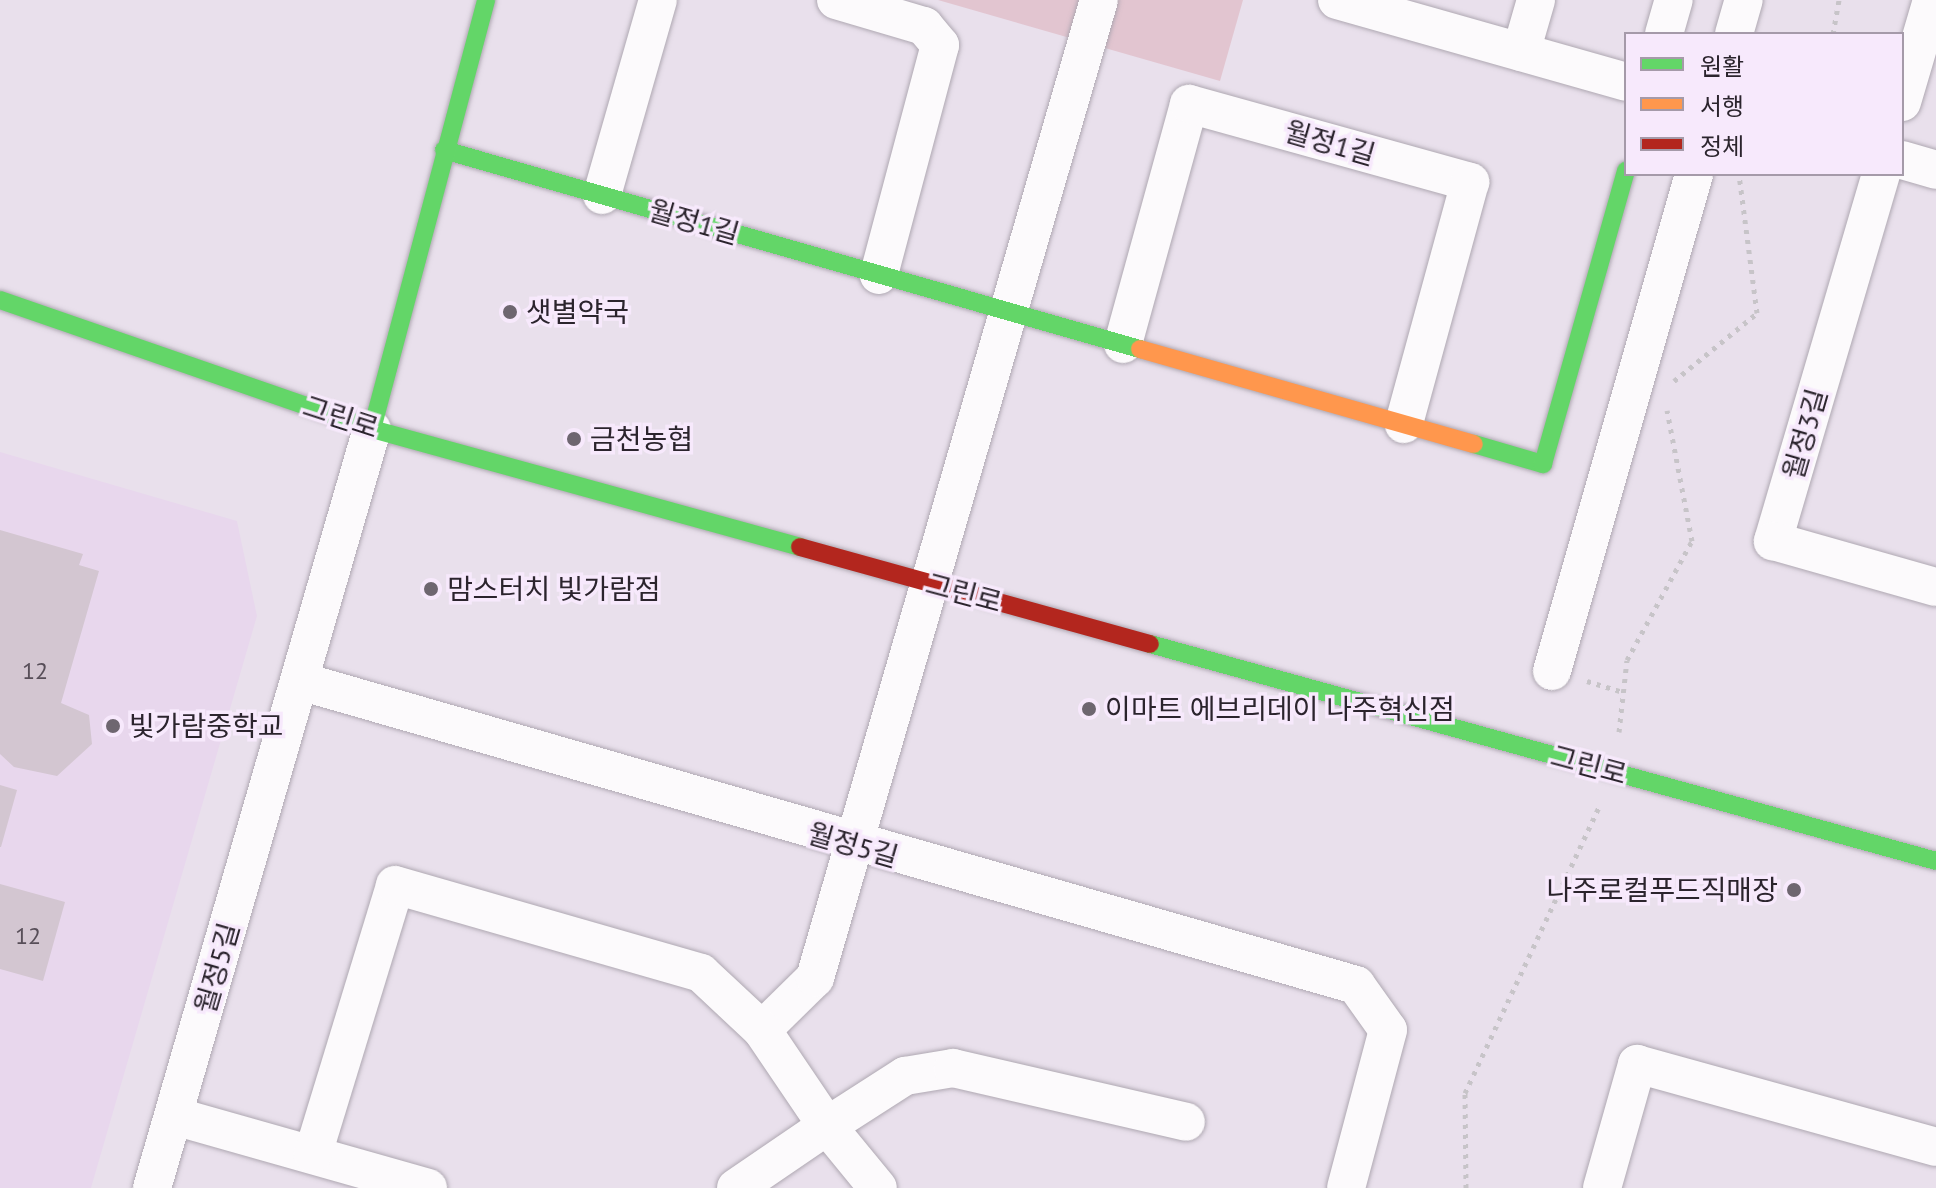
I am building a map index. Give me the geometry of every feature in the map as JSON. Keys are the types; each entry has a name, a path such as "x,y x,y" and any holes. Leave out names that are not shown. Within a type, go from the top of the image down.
{"street":[{"path":"372,429 486,0"},
{"path":"602,195 658,0"},
{"path":"836,0 924,26 940,45 879,275"},
{"path":"762,1030 815,978 933,584 1099,0"},
{"path":"1337,0 1624,81"},
{"path":"1521,52 1536,0"},
{"path":"1665,32 1674,0"},
{"path":"1735,32 1744,0"},
{"path":"1904,95 1932,0"},
{"name":"월정1길","path":"1123,344 1189,104 1470,182 1404,424"},
{"name":"월정1길","path":"444,150 1543,464 1624,176"},
{"path":"1904,161 1936,170"},
{"path":"1552,671 1693,176"},
{"name":"월정3길","path":"1880,176 1773,541 1933,575"},
{"name":"그린로","path":"0,300 372,429 1936,861"},
{"name":"월정5길","path":"152,1188 372,429"},
{"name":"월정5길","path":"300,681 853,845 1356,985 1388,1030 1346,1188"},
{"path":"313,1154 395,885 701,973 762,1030 827,1126 878,1188"},
{"path":"1602,1188 1637,1064 1936,1147"},
{"path":"736,1188 905,1076 953,1068 1186,1122"},
{"path":"174,1116 428,1188"}],"path":[{"path":"1833,32 1839,0"},
{"path":"1663,391 1757,313 1739,176"},
{"path":"1466,1188 1465,1093 1615,772 1627,660 1692,541 1666,406"}],"shaded area":[{"path":"938,0 1243,0 1220,81"},
{"name":"빛가람중학교","path":"0,452 237,521 257,616 91,1188 0,1188"}],"building":[{"path":"0,530 83,554 79,565 99,571 61,703 89,715 92,744 57,776 14,767 0,754"},
{"path":"0,785 17,790 1,847 0,847"},
{"path":"0,884 65,902 43,981 0,969"}],"traffic: fast":[{"path":"372,429 486,0"},
{"path":"444,150 1140,349"},
{"path":"1474,444 1543,464 1624,176"},
{"path":"0,300 372,429 800,547"},
{"path":"1150,644 1936,861"}],"traffic: slow":[{"path":"1140,349 1474,444"}],"traffic: jam":[{"path":"800,547 1150,644"}],"place":[{"name":"샛별약국","path":"510,312"},
{"name":"금천농협","path":"574,439"},
{"name":"맘스터치 빛가람점","path":"431,589"},
{"name":"이마트 에브리데이 나주혁신점","path":"1089,709"},
{"name":"빛가람중학교","path":"113,726"},
{"name":"나주로컬푸드직매장","path":"1794,890"}]}
